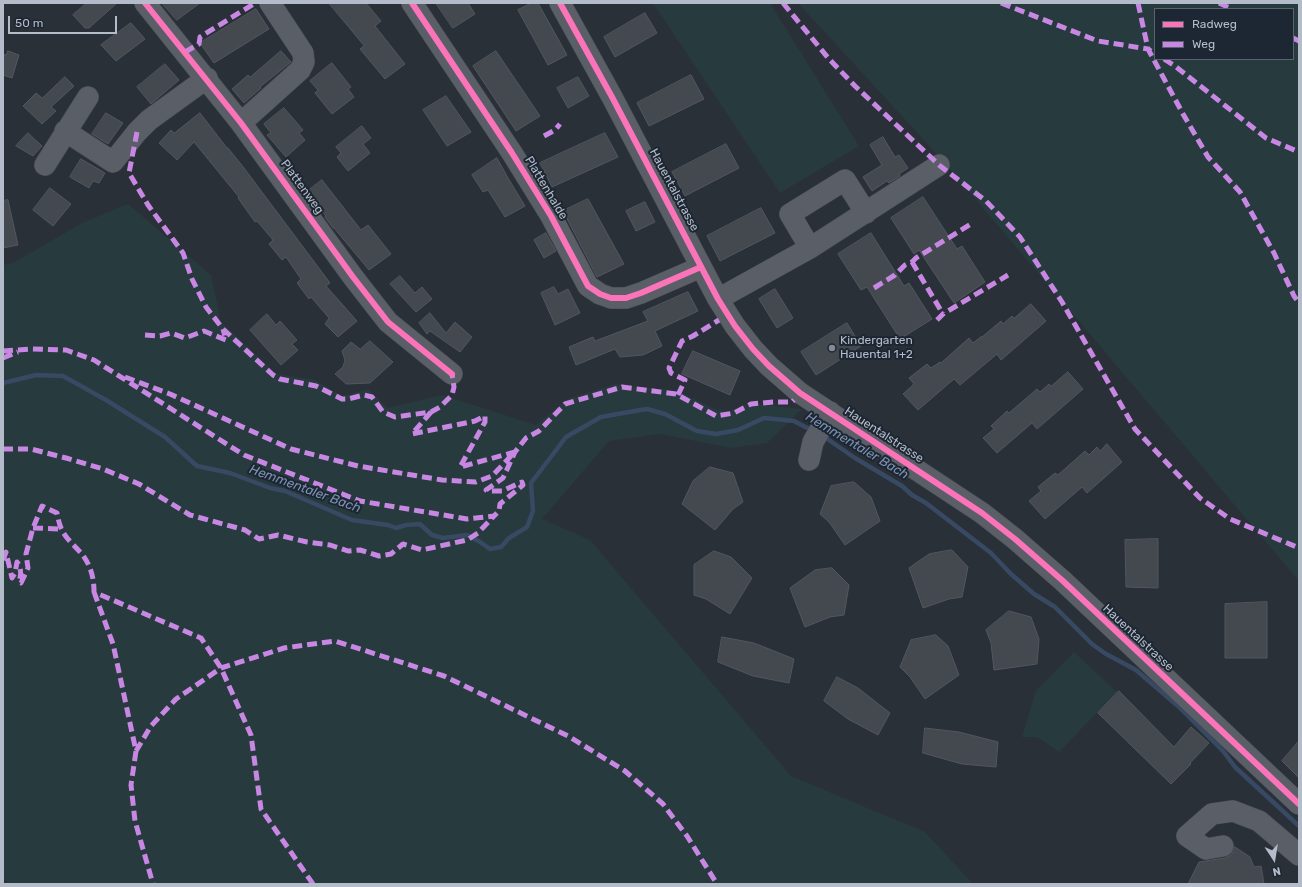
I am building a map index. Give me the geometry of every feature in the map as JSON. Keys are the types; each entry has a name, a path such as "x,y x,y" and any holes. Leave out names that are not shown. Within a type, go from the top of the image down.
{"street":[{"name":"Plattenweg","path":"145,3 207,78 353,277 388,322 452,374"},
{"path":"241,123 300,70 304,62 303,53 270,3"},
{"name":"Plattenhalde","path":"412,3 512,153 551,216 588,286 600,294 611,298 626,298 701,267"},
{"name":"Hauentalstrasse","path":"560,3 612,97 718,298 735,326 752,349 800,393 982,512 1015,539 1063,581 1299,804"},
{"path":"65,131 113,162 137,132 149,120 207,78"},
{"path":"45,165 65,131 88,97"},
{"path":"718,298 810,248 939,165"},
{"path":"810,248 790,214 845,180 866,213"},
{"path":"809,460 813,442 830,412"},
{"path":"1223,846 1206,849 1187,836 1212,814 1233,811 1259,821 1299,855"}],"green space":[{"path":"653,3 770,3 859,146 780,193"},
{"path":"798,3 1299,3 1299,581 944,162"},
{"path":"128,204 211,275 221,322 277,374 315,380 342,396 368,389 387,408 442,395 536,425 567,399 615,384 678,391 717,410 731,411 749,403 802,409 767,443 731,448 660,434 609,441 542,519 590,540 791,776 925,832 973,884 8,884 3,877 3,265 13,263 82,223"},
{"path":"1074,652 1117,692 1059,752 1037,737 1022,737 1036,691"}],"building":[{"path":"87,3 117,3 89,28 85,28 73,15"},
{"path":"162,3 200,3 177,20"},
{"path":"329,3 366,3 381,21 375,26 405,64 385,79 360,49 364,46"},
{"path":"436,3 468,3 475,14 453,28"},
{"path":"532,3 538,3 567,55 548,65 518,10"},
{"path":"256,9 269,29 214,63 200,43"},
{"path":"645,13 657,33 615,57 604,37"},
{"path":"131,23 145,39 116,61 101,45"},
{"path":"8,51 19,55 12,78 3,75 3,54 6,55"},
{"path":"281,51 291,62 260,87 261,88 244,103 232,89 248,75 250,77"},
{"path":"496,51 540,116 516,131 473,66"},
{"path":"332,63 351,87 348,89 354,97 332,114 315,93 318,90 310,81"},
{"path":"165,64 179,80 151,104 137,87"},
{"path":"691,75 704,99 649,126 637,103"},
{"path":"65,77 74,86 51,107 56,111 42,124 23,106 36,93 42,98"},
{"path":"578,77 589,96 568,108 557,88"},
{"path":"446,96 471,132 447,146 423,110"},
{"path":"284,108 303,130 299,133 305,140 286,157 267,135 271,133 264,124"},
{"path":"106,113 123,123 108,144 92,134"},
{"path":"200,113 244,168 330,283 326,286 357,321 338,337 325,324 329,318 311,297 309,299 297,283 301,279 286,257 282,260 269,244 273,240 257,221 255,222 238,198 239,197 194,142 177,160 159,143 171,130 174,133"},
{"path":"362,126 371,138 363,144 370,153 348,171 337,157 341,153 336,147"},
{"path":"28,133 42,146 33,156 16,146"},
{"path":"605,133 618,157 552,187 540,163"},
{"path":"883,137 895,157 899,155 908,168 899,174 900,176 889,183 887,181 872,191 863,177 882,165 870,145"},
{"path":"726,144 739,168 685,196 672,172"},
{"path":"497,158 525,206 505,217 488,190 483,192 472,175"},
{"path":"81,159 105,173 99,183 93,181 89,188 70,177"},
{"path":"322,180 361,230 368,225 391,254 369,270 333,228 308,191"},
{"path":"50,188 71,204 53,226 33,210"},
{"path":"923,197 957,249 962,246 985,282 954,303 919,250 914,254 891,218"},
{"path":"588,199 624,264 597,277 563,211"},
{"path":"8,200 18,245 3,248 3,201"},
{"path":"645,202 655,222 636,231 626,211"},
{"path":"761,208 775,233 720,261 707,236"},
{"path":"546,233 556,251 544,258 534,240"},
{"path":"871,233 904,286 909,283 932,319 900,339 867,287 861,290 838,254"},
{"path":"400,276 415,293 422,287 432,299 416,312 390,284"},
{"path":"554,287 558,294 568,289 580,313 555,325 541,293"},
{"path":"775,289 793,318 777,328 759,299"},
{"path":"688,292 698,311 655,331 662,346 643,355 620,357 615,349 576,365 569,347 593,337 595,341 648,321 643,312"},
{"path":"1031,304 1046,321 1001,360 997,354 960,385 954,379 918,410 903,394 914,384 909,378 927,364 931,368 940,362 941,363 969,338 973,343 1001,321 1003,324 1012,316 1014,318"},
{"path":"430,313 446,333 455,322 472,337 460,352 430,331 427,334 419,323"},
{"path":"267,314 276,325 280,321 297,340 292,344 298,350 281,365 250,330"},
{"name":"Kindergarten Hauental 1+2","path":"847,323 861,346 816,375 801,352"},
{"path":"370,341 393,362 370,383 346,384 335,374 343,367 345,360 342,351 351,342 360,349"},
{"path":"693,351 740,371 730,395 682,374"},
{"path":"1068,372 1083,389 1037,429 1032,423 997,453 983,438 994,429 991,426 1007,411 1009,413 1037,389 1040,392 1049,384 1051,386"},
{"path":"1107,444 1122,462 1087,493 1082,487 1045,519 1029,501 1041,491 1038,487 1055,473 1058,475 1085,451 1089,455 1097,447 1100,451"},
{"path":"710,467 733,473 743,502 733,509 715,530 682,504 693,481"},
{"path":"854,482 871,497 880,521 845,545 829,522 820,514 831,486"},
{"path":"1158,539 1158,588 1126,587 1125,540"},
{"path":"952,550 968,567 962,597 949,599 923,608 909,568 929,554"},
{"path":"714,551 731,557 752,578 730,614 706,599 694,595 694,565"},
{"path":"832,568 849,585 844,615 830,617 805,627 790,588 815,570"},
{"path":"1267,602 1267,658 1225,658 1225,604"},
{"path":"1009,611 1031,617 1039,639 1037,664 994,670 991,643 986,630"},
{"path":"936,635 948,646 959,675 925,699 910,677 900,667 911,640"},
{"path":"722,637 754,643 794,659 789,683 753,676 718,662"},
{"path":"837,677 858,688 890,713 878,735 848,719 824,701"},
{"path":"1119,691 1174,747 1191,727 1209,743 1171,784 1098,713"},
{"path":"925,728 959,732 998,742 996,767 962,764 923,753"},
{"path":"1299,741 1299,778 1282,761"},
{"path":"1235,847 1250,857 1254,867 1261,866 1264,884 1188,884 1199,862 1225,858 1231,855"}],"waterway":[{"name":"Hemmentaler Bach","path":"3,383 36,375 63,376 106,400 165,437 197,466 230,473 270,488 285,491 352,520 388,525 396,528 406,525 420,524 432,535 443,538 467,535 490,549 501,547 509,538 527,527 533,511 531,483 566,437 601,417 647,409 665,414 697,431 716,434 738,430 764,418 794,421 813,431"},
{"name":"Hemmentaler Bach","path":"823,436 926,503 991,553 1011,574 1034,594 1055,607 1092,644 1106,654 1136,670 1179,707 1223,751 1235,767 1299,826"}],"marked path":[{"path":"185,52 199,44 200,37 255,3"},
{"path":"783,3 829,59 855,86 939,165 986,201 1020,237 1062,302 1135,429 1200,498 1230,519 1299,548"},
{"path":"1001,3 1098,41 1148,49 1151,51"},
{"path":"1138,3 1148,49 1208,157 1240,192 1274,253 1294,296 1299,303"},
{"path":"1219,3 1230,8"},
{"path":"1294,38 1299,41"},
{"path":"1166,60 1266,138 1299,152"},
{"path":"544,136 555,130 560,124"},
{"path":"137,132 129,173 148,205 183,253 192,279 206,307 223,329 273,375 280,379 316,386 342,399 364,395 372,397 383,412 395,417 431,412 440,407 452,395 454,387 452,374"},
{"path":"874,288 895,275 905,265 971,224"},
{"path":"912,262 943,314"},
{"path":"937,320 943,314 1008,275"},
{"path":"678,395 685,380 671,373 669,368 682,341 719,320"},
{"path":"145,335 160,336 171,333 185,338 204,331 226,340 223,329"},
{"path":"3,351 32,349 66,350 94,360 244,455 360,501 467,519 494,516 499,511 500,504 523,485 522,482 502,491 486,490 503,478 515,452 526,438 539,431 565,404 622,387 676,394 716,416 734,413 751,404 792,402 794,400"},
{"path":"3,358 18,352"},
{"path":"125,377 170,394 291,449 358,466 442,480 476,482 492,476 511,456"},
{"path":"431,412 412,434 475,421 485,416 485,422 460,467 515,452"},
{"path":"3,449 31,449 103,469 139,484 190,515 245,530 259,539 278,535 307,542 330,545 348,551 360,550 379,556 391,554 403,544 422,550 467,540 478,533 494,516"},
{"path":"3,560 6,552 12,578 15,573 17,562 19,564 21,574 19,582 21,583 28,568 26,554 33,528 42,506 57,513 63,532 88,563 94,592 201,638 221,668 251,735 261,809 313,884"},
{"path":"33,528 61,529"},
{"path":"94,592 113,644 136,751 131,785 135,821 153,884"},
{"path":"136,751 151,726 176,699 221,668 284,648 335,641 444,676 568,736 625,771 663,804 687,836 717,884"}],"cycle path":[{"path":"145,3 241,123 353,277 388,322 452,374"},
{"path":"412,3 512,153 551,216 588,286 600,294 611,298 626,298 701,267"},
{"path":"560,3 612,97 718,299 735,326 753,349 769,366 800,393 982,513 1015,539 1063,581 1299,804"}],"place":[{"name":"Kindergarten Hauental 1+2","path":"832,348"}]}
